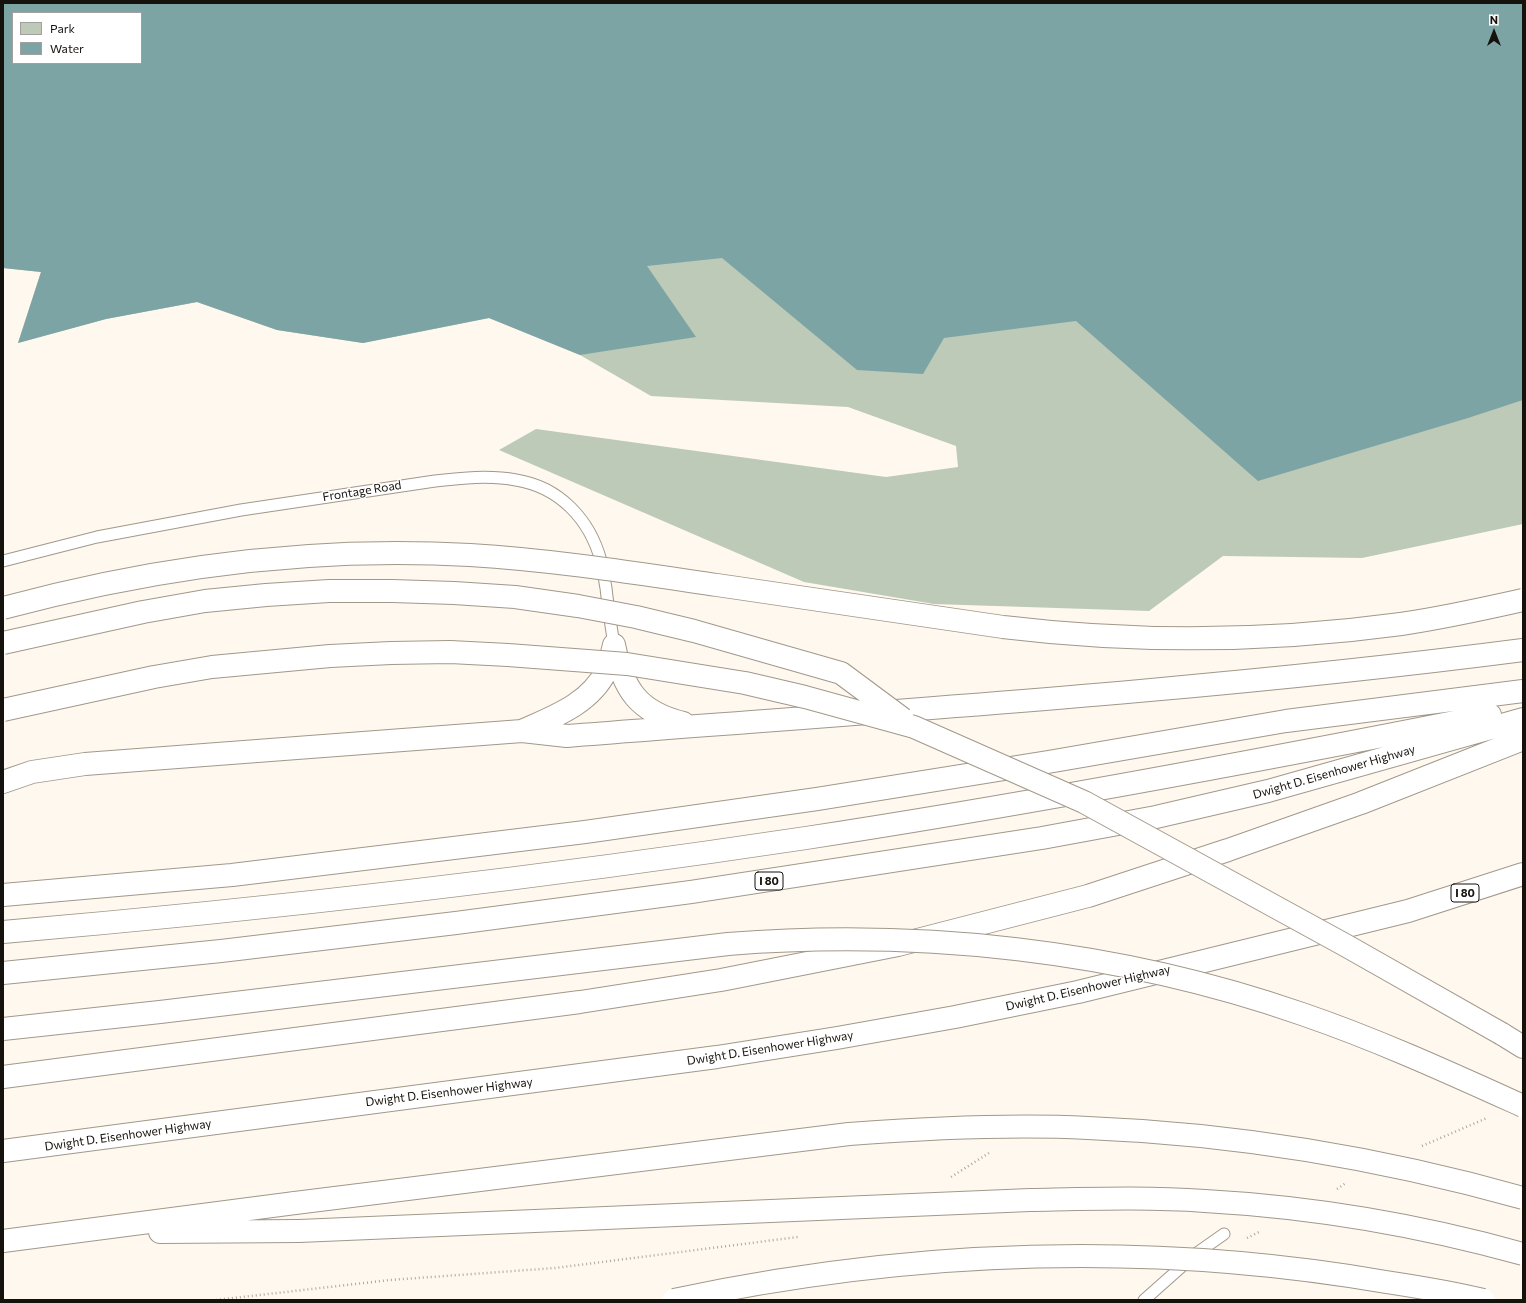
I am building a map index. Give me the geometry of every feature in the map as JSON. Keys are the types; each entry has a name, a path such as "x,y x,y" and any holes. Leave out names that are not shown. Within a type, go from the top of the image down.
{"highway":[{"path":"3,608 110,582 185,569 289,557 378,554 468,555 559,563 1003,627 1047,632 1138,638 1227,639 1358,630 1448,616 1523,600"},
{"path":"3,643 143,612 205,601 266,595 329,591 392,591 515,597 578,606 636,617 694,631 841,673 914,727"},
{"path":"614,645 618,664 626,684 636,699 656,714 670,720 714,725"},
{"path":"522,731 565,711 577,704 589,694 598,684 605,672 614,645"},
{"path":"3,782 32,772 85,764 522,731 567,736 1084,696 1298,676 1523,650"},
{"path":"3,710 154,677 212,667 330,656 450,652 508,655 627,664 745,683 914,727 1084,802 1523,1046"},
{"path":"3,894 232,875 585,832 825,798 1048,762 1286,721 1523,691"},
{"name":"Dwight D. Eisenhower Highway","path":"3,932 215,913 317,902 725,850 926,819 1153,780 1285,756 1523,708"},
{"name":"Dwight D. Eisenhower Highway","path":"3,973 214,952 472,921 699,891 1042,838 1156,817 1268,791 1523,719"},
{"path":"3,1077 580,1002 721,980 898,945 1088,896 1228,850 1362,803 1523,739"},
{"name":"Dwight D. Eisenhower Highway","path":"3,1152 717,1057 955,1017 1078,992 1408,911 1523,874"},
{"path":"1408,911 1523,890"},
{"path":"3,1029 160,1012 728,944 765,941 841,939 923,941 1006,948 1091,960 1177,977 1219,988 1301,1013 1372,1040 1523,1106"},
{"path":"3,1241 849,1134 909,1129 1028,1126 1148,1131 1208,1136 1325,1153 1443,1177 1523,1198"},
{"path":"60,1233 299,1231 1030,1200 1147,1198 1204,1200 1318,1212 1430,1231 1523,1254"},
{"path":"674,1300 769,1281 886,1265 1005,1257 1063,1256 1175,1258 1293,1268 1359,1277 1483,1300"}],"lane":[{"name":"Frontage Road","path":"3,561 97,537 234,511 435,480 494,477 517,480 540,486 561,498 578,514 593,537 602,562 614,645"},
{"path":"1144,1300 1197,1253 1224,1234"}],"green space":[{"path":"3,3 1523,3 1523,524 1362,558 1223,556 1149,611 934,604 804,582 499,450 536,429 886,477 958,467 956,446 848,407 651,396 580,355 489,318 363,343 277,330 197,302 106,319 18,343 41,272 3,268"}],"water":[{"path":"3,3 1523,3 1523,400 1258,481 1076,321 944,338 923,374 857,370 722,258 647,266 696,337 580,355 489,318 363,343 277,330 197,302 106,319 18,343 41,272 3,268"}]}
